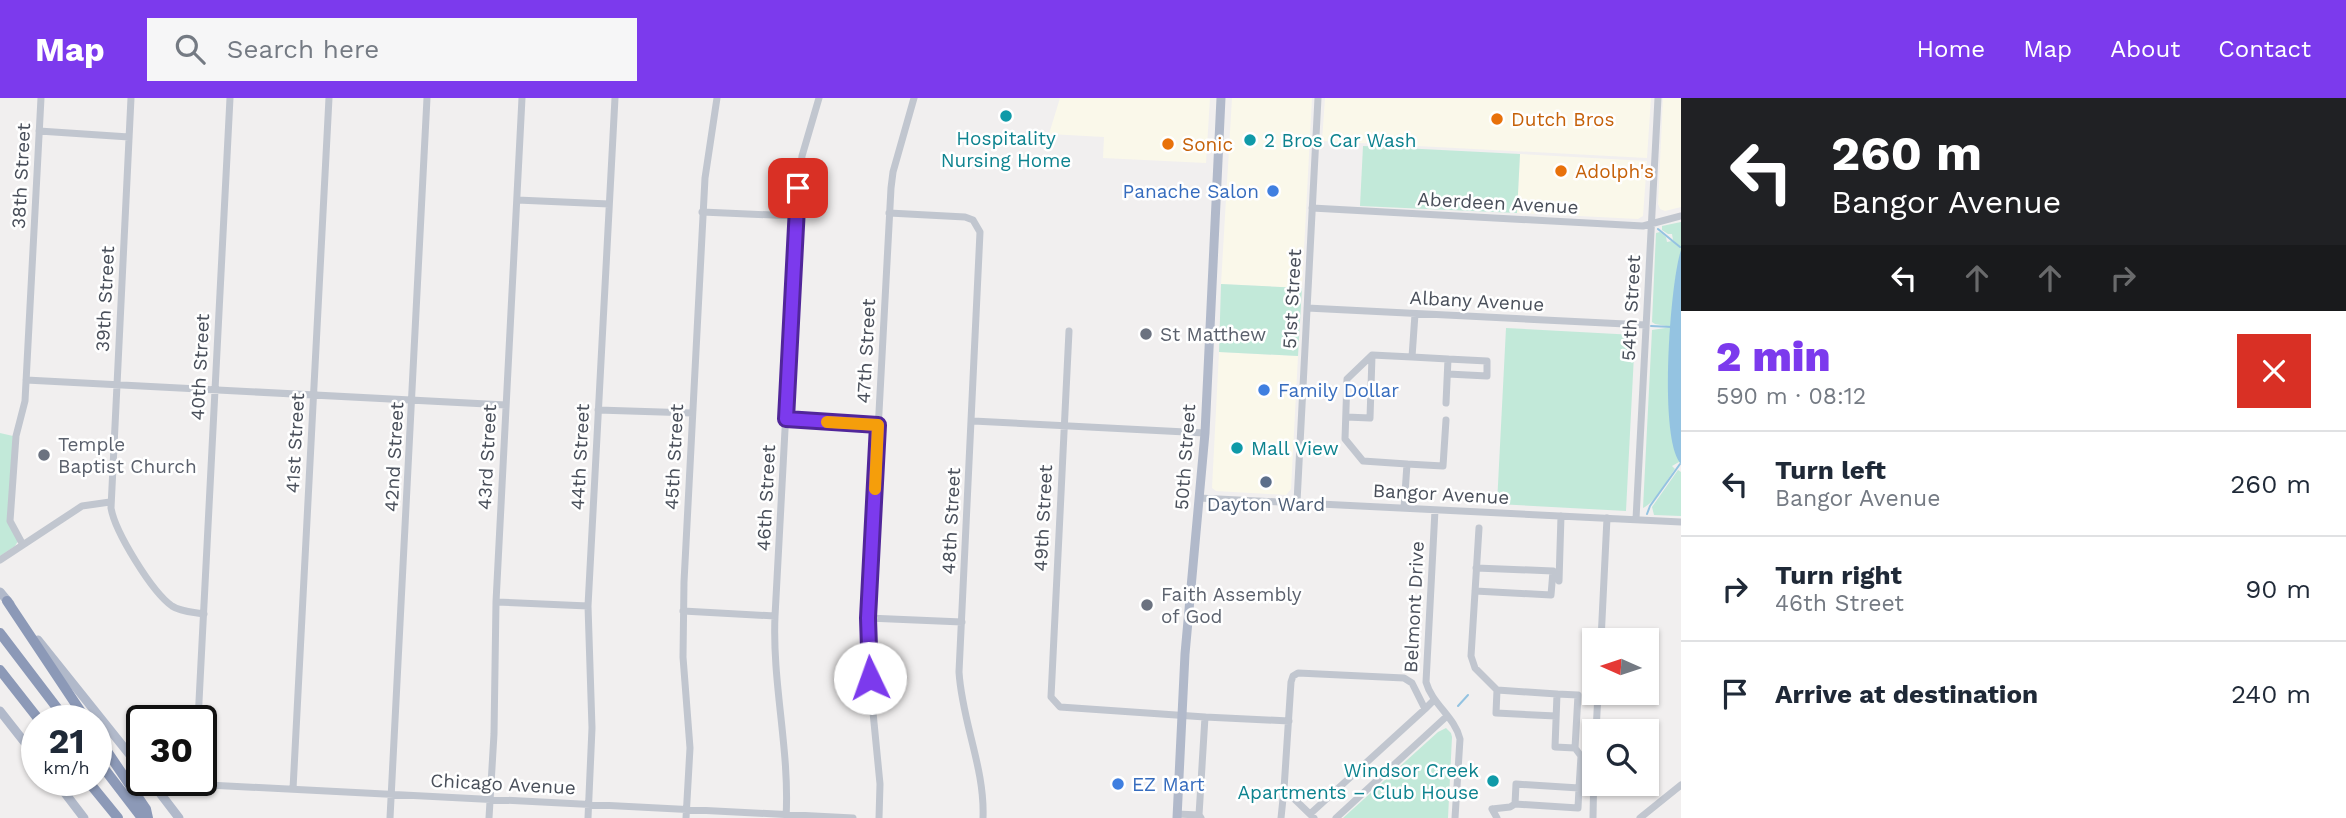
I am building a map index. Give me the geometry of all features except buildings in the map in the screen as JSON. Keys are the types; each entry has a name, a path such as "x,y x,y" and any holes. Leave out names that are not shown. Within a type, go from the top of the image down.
{"highway":[{"path":"8,601 76,705"},
{"path":"0,633 56,705"},
{"path":"0,670 27,705"},
{"path":"112,759 146,809 148,818"},
{"path":"112,779 142,818"},
{"path":"95,796 109,818"},
{"path":"99,796 118,818"}],"main road":[{"name":"50th Street","path":"1177,816 1182,714 1205,433 1221,98"},
{"path":"0,592 126,750"},
{"path":"0,711 21,738"},
{"path":"67,796 84,818"},
{"path":"162,796 179,818"}],"street":[{"name":"38th Street","path":"23,545 10,521 14,448 25,401 41,98"},
{"name":"39th Street","path":"131,98 110,502 118,532 162,598 177,609 204,614"},
{"name":"40th Street","path":"199,705 230,98"},
{"name":"41st Street","path":"293,789 329,98"},
{"name":"42nd Street","path":"390,818 427,98"},
{"name":"43rd Street","path":"489,818 494,734 496,602 522,98"},
{"name":"44th Street","path":"588,818 592,728 588,606 615,98"},
{"name":"45th Street","path":"686,818 690,748 683,657 683,611 702,212 706,159 718,98"},
{"name":"46th Street","path":"786,816 787,776 775,656 775,616 799,170 819,98"},
{"name":"47th Street","path":"879,818 880,774 868,662 868,618 889,213 893,172 914,98"},
{"name":"51st Street","path":"1297,502 1318,98"},
{"name":"54th Street","path":"1636,519 1658,98"},
{"path":"39,131 129,137"},
{"path":"516,200 609,205"},
{"name":"Aberdeen Avenue","path":"1312,208 1643,226 1681,216"},
{"path":"702,212 796,216"},
{"name":"48th Street","path":"889,213 965,217 974,220 982,241 960,687 983,796 983,818"},
{"name":"Albany Avenue","path":"1307,308 1646,325"},
{"path":"1412,357 1415,314"},
{"name":"49th Street","path":"1069,331 1051,697 1060,707 1182,714"},
{"path":"1346,417 1370,418 1372,355"},
{"path":"1446,420 1443,466 1363,461 1345,439 1347,379 1372,355 1487,361 1487,376 1448,374"},
{"path":"1446,403 1448,359"},
{"path":"26,380 506,404"},
{"path":"598,410 692,413"},
{"path":"786,419 878,425"},
{"path":"973,421 1205,433"},
{"path":"1404,508 1407,464"},
{"name":"Bangor Avenue","path":"1199,498 1681,522"},
{"path":"0,560 82,506 110,502"},
{"name":"Belmont Drive","path":"1435,510 1426,671 1429,691 1458,731 1460,739 1455,818"},
{"path":"1559,581 1561,516"},
{"path":"1602,628 1607,518"},
{"path":"1479,528 1471,656 1475,668 1497,690 1578,695 1576,748 1581,756 1578,808 1515,804 1492,809"},
{"path":"1475,591 1551,595 1553,572 1476,568"},
{"path":"496,602 588,606"},
{"path":"683,611 775,616"},
{"path":"868,618 962,622"},
{"path":"1282,818 1293,676 1298,673 1409,680 1425,709"},
{"path":"1497,690 1496,713 1556,716"},
{"path":"1557,694 1555,747 1576,748"},
{"path":"1284,789 1312,816 1434,700"},
{"path":"1182,714 1289,721"},
{"path":"1336,818 1447,716"},
{"path":"1177,816 1200,816 1205,717"},
{"name":"Chicago Avenue","path":"217,784 853,818"},
{"path":"1515,804 1516,784 1580,788"},
{"path":"1640,818 1681,785"},
{"path":"1593,796 1593,818"},
{"path":"1489,818 1492,809"},
{"path":"1492,809 1497,818"}],"shaded area":[{"path":"1060,98 1210,98 1206,163 1103,158 1104,137 1049,134"},
{"path":"1232,98 1312,98 1302,288 1221,284"},
{"path":"1325,98 1651,98 1647,158 1322,141"},
{"path":"1663,98 1681,98 1681,207 1665,211 1660,209 1658,204"},
{"path":"1520,154 1647,161 1643,216 1638,219 1517,213"},
{"path":"1219,352 1298,356 1291,489 1286,495 1216,491 1212,488"}],"green space":[{"path":"1363,146 1520,154 1517,213 1360,206"},
{"path":"1681,222 1681,464 1679,462 1672,466 1675,469 1660,491 1643,508 1652,330 1672,327 1652,322 1656,233 1660,232 1667,242 1672,241 1680,247 1673,240 1672,234 1662,230 1662,226"},
{"path":"1221,284 1302,288 1298,356 1219,352"},
{"path":"1506,328 1635,335 1626,511 1497,504"},
{"path":"0,433 13,436 10,517 18,541 0,556"},
{"path":"1678,470 1681,472 1681,516 1654,515 1652,507"},
{"path":"1446,728 1452,737 1448,818 1343,818 1438,732"}],"water":[{"path":"1681,250 1681,464 1674,450 1670,425 1668,360 1673,294"}],"waterway":[{"path":"1658,229 1680,247"},
{"path":"1651,326 1672,327"},
{"path":"1647,514 1680,464"},
{"path":"1458,706 1468,695"}],"slow traffic":[{"path":"827,422 878,425 875,489"}],"place":[{"name":"Hospitality Nursing Home","path":"1006,116"},
{"name":"Dutch Bros","path":"1497,119"},
{"name":"2 Bros Car Wash","path":"1250,140"},
{"name":"Sonic","path":"1168,144"},
{"name":"Adolph's","path":"1561,171"},
{"name":"Panache Salon","path":"1273,191"},
{"name":"St Matthew","path":"1146,334"},
{"name":"Family Dollar","path":"1264,390"},
{"name":"Mall View","path":"1237,448"},
{"name":"Temple Baptist Church","path":"44,455"},
{"name":"Dayton Ward","path":"1266,482"},
{"name":"Faith Assembly of God","path":"1147,605"},
{"name":"Windsor Creek Apartments – Club House","path":"1493,781"},
{"name":"EZ Mart","path":"1118,784"}],"route":[{"path":"798,188 786,419 878,425 868,618 870,678"}]}
